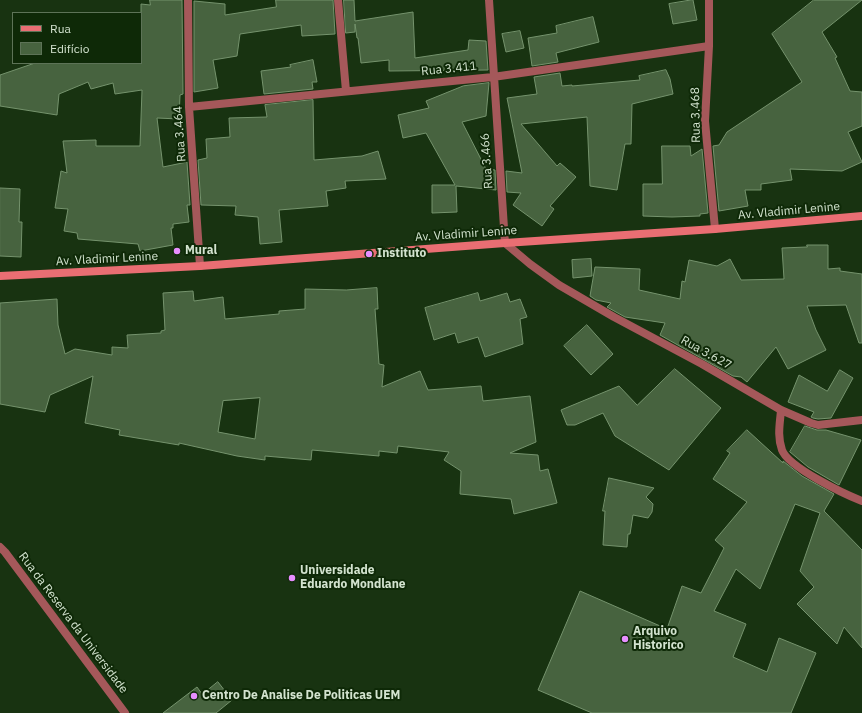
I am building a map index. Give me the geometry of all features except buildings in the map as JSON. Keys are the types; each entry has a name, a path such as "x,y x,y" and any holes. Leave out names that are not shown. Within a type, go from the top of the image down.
{"main road":[{"name":"Av. Vladimir Lenine","path":"0,276 200,266 715,229 862,216"}],"street":[{"name":"Rua 3.464","path":"188,0 189,107 200,266"},
{"path":"338,0 346,91"},
{"name":"Rua 3.466","path":"489,0 505,243"},
{"name":"Rua 3.468","path":"709,0 709,46 705,121 715,229"},
{"name":"Rua 3.411","path":"189,107 494,77 709,46"},
{"name":"Rua 3.627","path":"505,243 530,264 559,285 782,410 818,425 862,420"},
{"path":"782,410 778,438 782,452 789,461 801,470 862,501"},
{"name":"Rua da Reserva da Universidade","path":"0,547 125,713"}],"place":[{"name":"Mural","path":"177,251"},
{"name":"Instituto","path":"369,254"},
{"name":"Universidade Eduardo Mondlane","path":"292,578"},
{"name":"Arquivo Historico","path":"625,639"},
{"name":"Centro De Analise De Politicas UEM","path":"194,696"}]}
